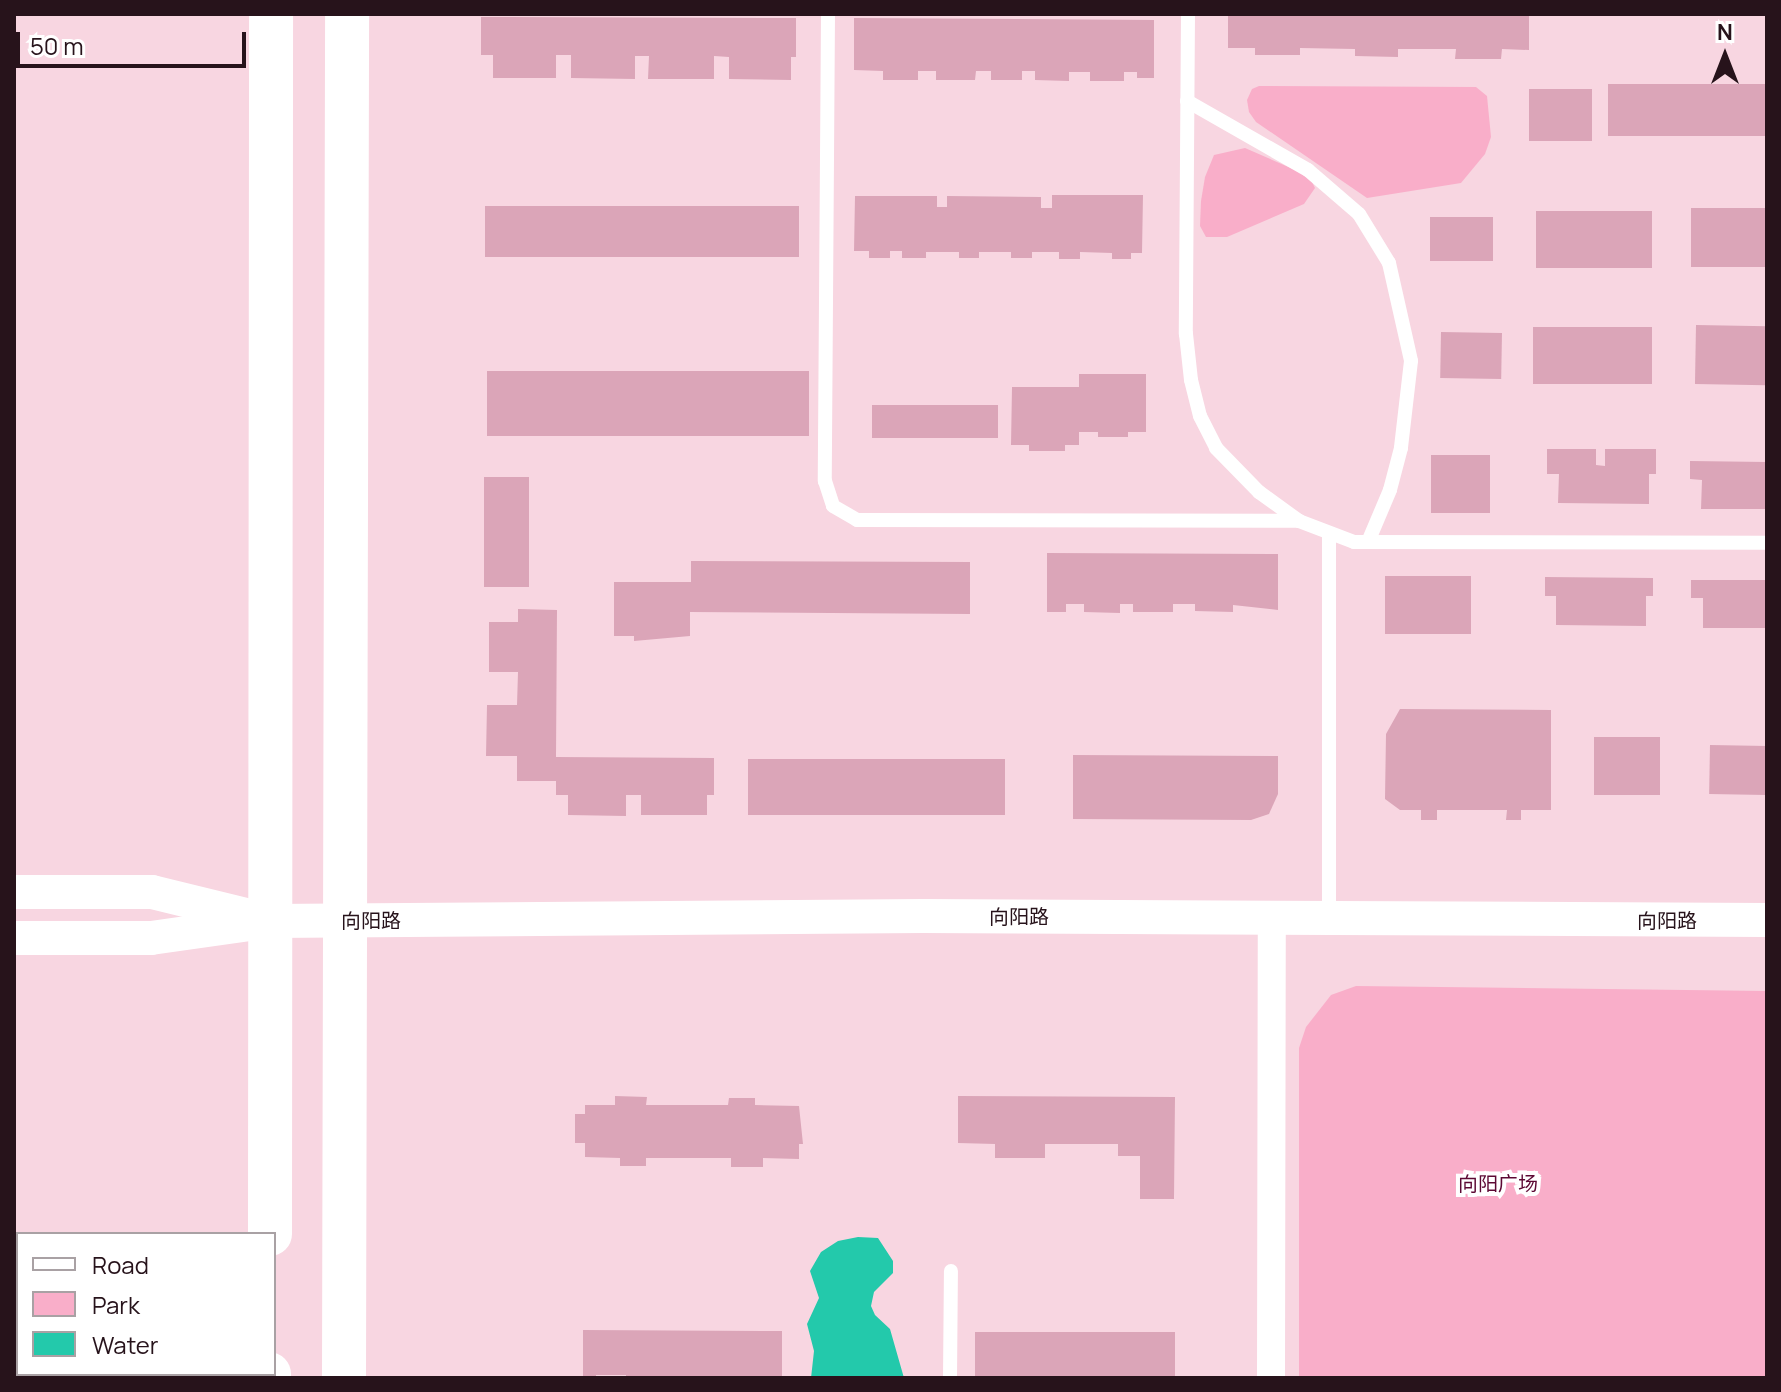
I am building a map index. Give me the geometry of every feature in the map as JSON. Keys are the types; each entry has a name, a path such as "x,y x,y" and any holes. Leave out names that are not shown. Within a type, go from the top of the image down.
{"main road":[{"path":"270,1232 271,14"},
{"path":"344,1378 347,14"}],"street":[{"name":"向阳路","path":"14,892 152,892 270,921"},
{"name":"向阳路","path":"14,938 151,938 270,921 907,916 1767,920"},
{"path":"1271,1378 1272,918"}],"lane":[{"path":"828,14 825,481 833,506 857,520 1299,521"},
{"path":"1188,14 1186,334 1197,404 1216,448 1259,492 1299,521 1354,542 1767,543"},
{"path":"1187,101 1308,170 1359,214 1389,263 1411,361 1401,448 1390,490 1368,542"},
{"path":"1329,534 1329,918"},
{"path":"950,1378 951,1271"}],"green space":[{"path":"1259,86 1476,87 1487,96 1491,137 1485,154 1461,183 1367,198 1256,122 1249,112 1247,100 1252,89"},
{"path":"1245,148 1309,176 1315,188 1304,204 1227,237 1206,237 1200,226 1201,201 1205,177 1214,155"},
{"name":"向阳广场","path":"1356,986 1767,991 1767,1378 1299,1378 1299,1048 1306,1027 1331,995"}],"water":[{"path":"858,1237 878,1238 893,1261 893,1273 874,1292 871,1306 875,1315 890,1329 904,1378 811,1378 814,1351 807,1324 819,1298 810,1271 821,1252 838,1241"}],"building":[{"path":"1228,14 1529,14 1529,50 1502,49 1501,59 1455,59 1456,49 1398,49 1398,57 1355,56 1355,49 1300,48 1300,55 1255,55 1255,48 1228,48"},
{"path":"481,17 796,18 796,57 791,57 791,80 729,79 729,57 714,56 714,79 648,79 649,56 635,56 635,79 571,78 571,55 556,55 556,78 493,78 493,55 481,55"},
{"path":"854,18 1154,20 1154,78 1137,78 1137,72 1124,72 1124,81 1090,81 1090,72 1069,72 1069,81 1035,80 1035,71 1022,71 1022,80 991,80 991,71 976,71 975,80 936,80 936,71 918,71 918,80 883,80 883,71 854,70"},
{"path":"1608,84 1767,84 1767,136 1608,136"},
{"path":"1529,89 1592,89 1592,141 1529,141"},
{"path":"1052,195 1143,195 1142,253 1131,253 1131,259 1112,259 1112,253 1080,252 1080,259 1059,259 1059,252 1032,252 1032,258 1011,258 1011,252 979,252 979,258 959,258 959,252 926,252 926,258 902,258 902,251 890,251 890,258 869,258 869,251 854,251 855,196 937,196 937,207 947,207 947,196 1041,197 1041,208 1052,208"},
{"path":"485,206 799,206 799,257 485,257"},
{"path":"1691,208 1767,208 1767,267 1691,267"},
{"path":"1536,211 1652,211 1652,268 1536,268"},
{"path":"1430,217 1493,217 1493,261 1430,261"},
{"path":"1696,325 1767,326 1766,385 1695,384"},
{"path":"1533,327 1652,327 1652,384 1533,384"},
{"path":"1441,332 1502,333 1501,379 1440,378"},
{"path":"487,371 809,371 809,436 487,436"},
{"path":"1079,374 1146,374 1146,432 1128,432 1128,437 1098,437 1098,432 1079,432 1079,445 1065,445 1065,451 1029,451 1029,445 1011,445 1012,387 1079,387"},
{"path":"872,405 998,405 998,438 872,438"},
{"path":"1547,449 1596,449 1596,465 1605,466 1605,449 1656,449 1656,474 1649,474 1649,504 1558,503 1559,474 1547,474"},
{"path":"1431,455 1490,455 1490,513 1431,513"},
{"path":"1690,461 1767,462 1767,509 1701,509 1702,480 1690,479"},
{"path":"484,477 529,477 529,587 484,587"},
{"path":"1047,553 1278,554 1278,610 1233,605 1233,612 1195,611 1195,604 1173,604 1173,612 1133,612 1133,604 1120,604 1120,613 1084,612 1084,604 1066,604 1066,612 1047,612"},
{"path":"691,561 970,562 970,614 690,612 690,636 634,641 634,636 614,636 614,582 691,582"},
{"path":"1385,576 1471,576 1471,634 1385,634"},
{"path":"1545,577 1653,578 1653,596 1646,596 1646,626 1556,625 1556,596 1545,596"},
{"path":"1691,580 1767,580 1767,628 1703,628 1703,598 1691,598"},
{"path":"518,609 557,610 556,757 714,758 714,795 707,795 707,815 641,815 641,795 626,795 626,816 568,815 568,795 556,795 556,781 517,781 517,756 486,756 487,705 517,705 518,672 489,672 489,622 518,622"},
{"path":"1400,709 1551,710 1551,810 1521,810 1521,820 1506,820 1507,810 1437,810 1437,820 1421,820 1421,810 1400,810 1385,799 1386,734"},
{"path":"1594,737 1660,737 1660,795 1594,795"},
{"path":"1710,745 1767,746 1766,795 1709,794"},
{"path":"1073,755 1278,756 1278,794 1269,814 1251,820 1073,819"},
{"path":"748,759 1005,759 1005,815 748,815"},
{"path":"615,1096 647,1097 646,1105 728,1105 729,1098 755,1098 755,1105 799,1106 803,1144 799,1144 799,1159 763,1158 763,1167 731,1167 731,1158 646,1158 646,1166 620,1166 620,1158 585,1157 585,1143 575,1143 575,1114 585,1114 585,1105 615,1105"},
{"path":"958,1096 1175,1097 1174,1199 1140,1199 1140,1156 1118,1156 1118,1144 1045,1144 1045,1158 995,1158 995,1144 958,1143"},
{"path":"583,1330 782,1331 782,1376 626,1378 626,1375 596,1375 596,1378 583,1378"},
{"path":"975,1332 1175,1332 1175,1378 975,1378"}]}
